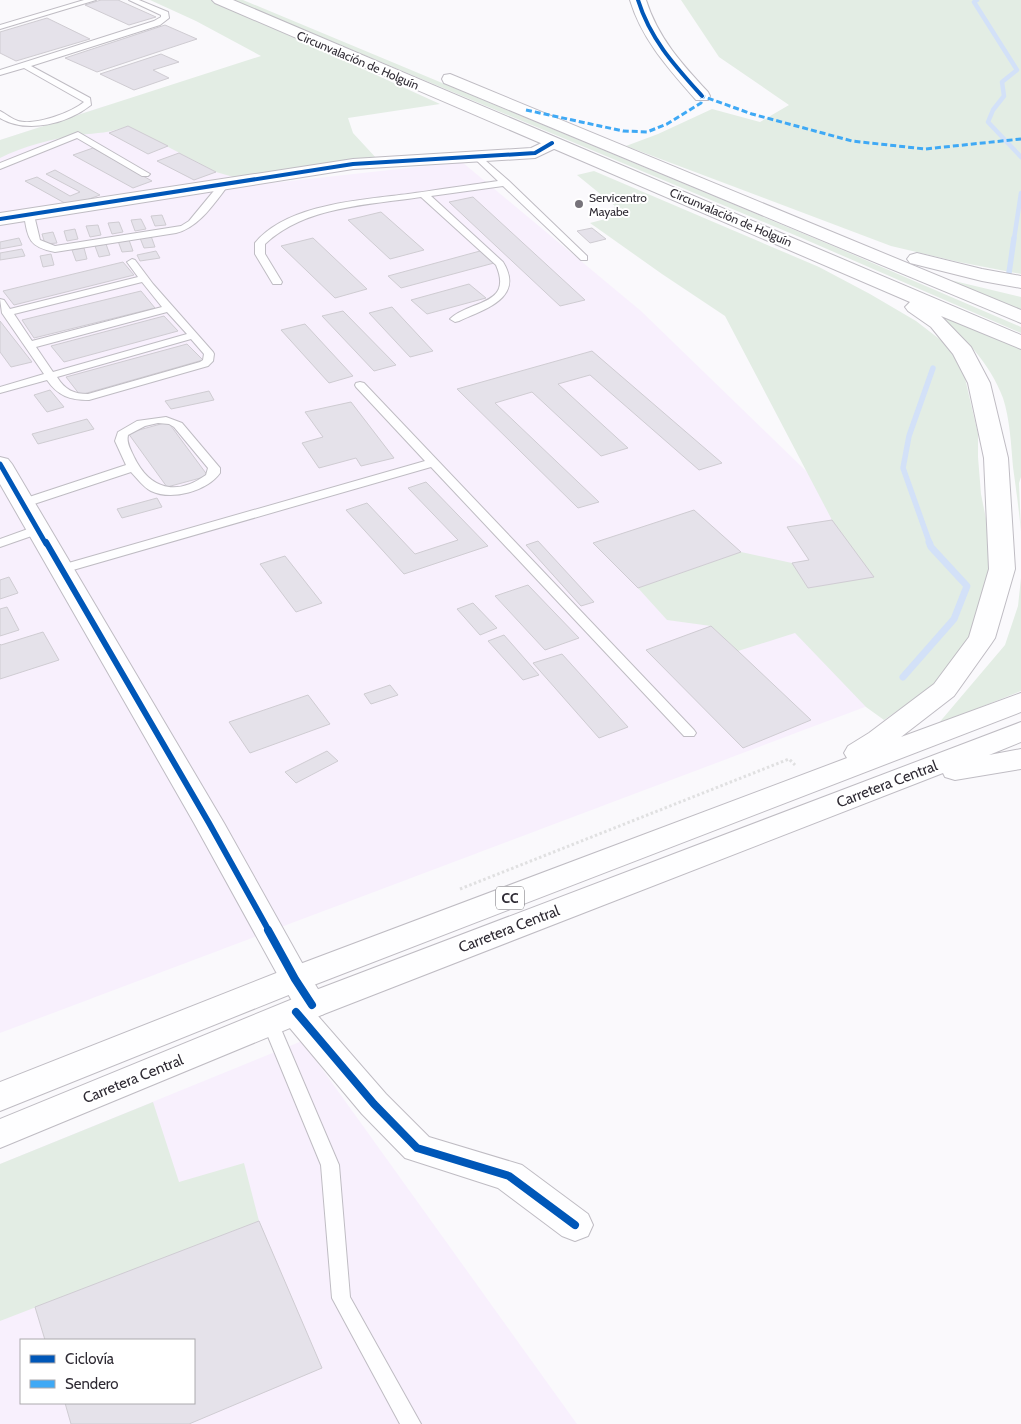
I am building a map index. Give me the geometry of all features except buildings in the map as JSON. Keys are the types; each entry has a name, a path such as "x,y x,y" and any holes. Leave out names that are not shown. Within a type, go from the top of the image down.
{"main road":[{"name":"Circunvalación de Holguín","path":"220,0 552,143 830,248 1021,317"},
{"name":"Circunvalación de Holguín","path":"260,0 352,38"},
{"path":"638,0 643,20 663,52 702,96"},
{"name":"Circunvalación de Holguín","path":"434,72 830,248 1021,342"},
{"path":"0,219 354,164 534,153 552,143"},
{"path":"830,248 1021,282"},
{"path":"812,783 879,740 944,690 982,638 1002,569 996,458 979,384 963,352 938,322 897,296 830,248"},
{"path":"0,464 13,495 39,529 209,824 293,1004 374,1104 417,1148 509,1176 575,1225"},
{"name":"Carretera Central","path":"0,1134 293,1004 812,783 1021,702"},
{"name":"Carretera Central","path":"0,1097 293,1004 902,779 1021,731"},
{"path":"902,779 1021,759"}],"lane":[{"path":"0,27 92,0"},
{"path":"0,73 157,23 166,18 165,14 134,0"},
{"path":"0,114 13,122 32,124 79,109 88,103 87,100 24,65"},
{"path":"0,166 78,135 145,174"},
{"path":"478,157 584,258"},
{"path":"29,215 34,240 38,245 46,248 66,248 173,231 184,228 192,223 225,183"},
{"path":"277,282 260,254 260,243 274,230 291,221 320,211 361,203 506,183"},
{"path":"424,195 500,264 505,276 505,288 495,300 455,319"},
{"path":"0,302 59,389 66,394 83,398 204,364 209,358 209,354 144,279 132,262"},
{"path":"7,313 144,279"},
{"path":"30,345 170,308"},
{"path":"0,390 194,335"},
{"path":"360,385 689,733"},
{"path":"168,419 174,421 190,439 214,468 214,473 209,480 201,484 169,492 151,485 133,467 121,441 122,434 132,427 156,420 168,419"},
{"path":"62,569 434,462"},
{"path":"13,495 133,467"},
{"path":"0,543 39,529"},
{"path":"293,1004 330,1165 341,1298 411,1424"}],"shaded area":[{"path":"150,0 211,0 440,104 348,118 353,133 378,160 244,180 216,172 128,126 49,141 18,150 0,158 0,140 261,56 196,21"},
{"path":"233,0 243,0 833,246 1021,327 1021,333 797,236"},
{"path":"681,0 1021,0 1021,274 891,246 626,146 658,134 712,109 760,122 789,105 719,57"},
{"path":"105,106 244,180 0,219 0,140"},
{"path":"462,162 641,311 938,599 894,696 0,1033 0,224 244,186"},
{"path":"594,171 819,267 870,294 916,321 942,341 956,359 964,374 978,434 981,494 987,524 990,559 988,580 975,635 940,681 884,720 866,707 795,633 738,651 711,626 667,620 638,588 741,552 792,563 809,588 873,577 832,520 725,316 590,223 609,218 615,206 577,175"},
{"path":"950,280 1021,297 1021,311"},
{"path":"934,312 1021,348 1021,477 1019,483 1021,532 1009,423 1003,398 983,361 955,330"},
{"path":"1021,578 1021,691 938,724 1005,645 1018,606"},
{"path":"302,1041 577,1424 0,1424 0,1164"},
{"path":"153,1102 179,1182 244,1163 259,1221 0,1321 0,1164"}],"waterway":[{"path":"977,0 974,2 1017,70 1002,82 1004,96 993,110 988,122 1021,157"},
{"path":"1014,239 1021,193"},
{"path":"1009,273 1014,238"},
{"path":"930,544 903,468 909,436 933,368"},
{"path":"903,677 954,619 967,586 931,547 929,542"}],"marked path":[{"path":"526,110 623,131 647,132 667,124 696,107 701,103 702,96 752,114 852,141 925,149 1021,139"}],"cycle path":[{"path":"638,0 648,28 664,52 702,96"},
{"path":"0,219 353,164 535,153 552,143"},
{"path":"0,464 209,823 295,979 312,1005"},
{"path":"296,1012 374,1104 417,1148 509,1176 575,1225"}],"place":[{"name":"Servicentro Mayabe","path":"579,204"}]}
